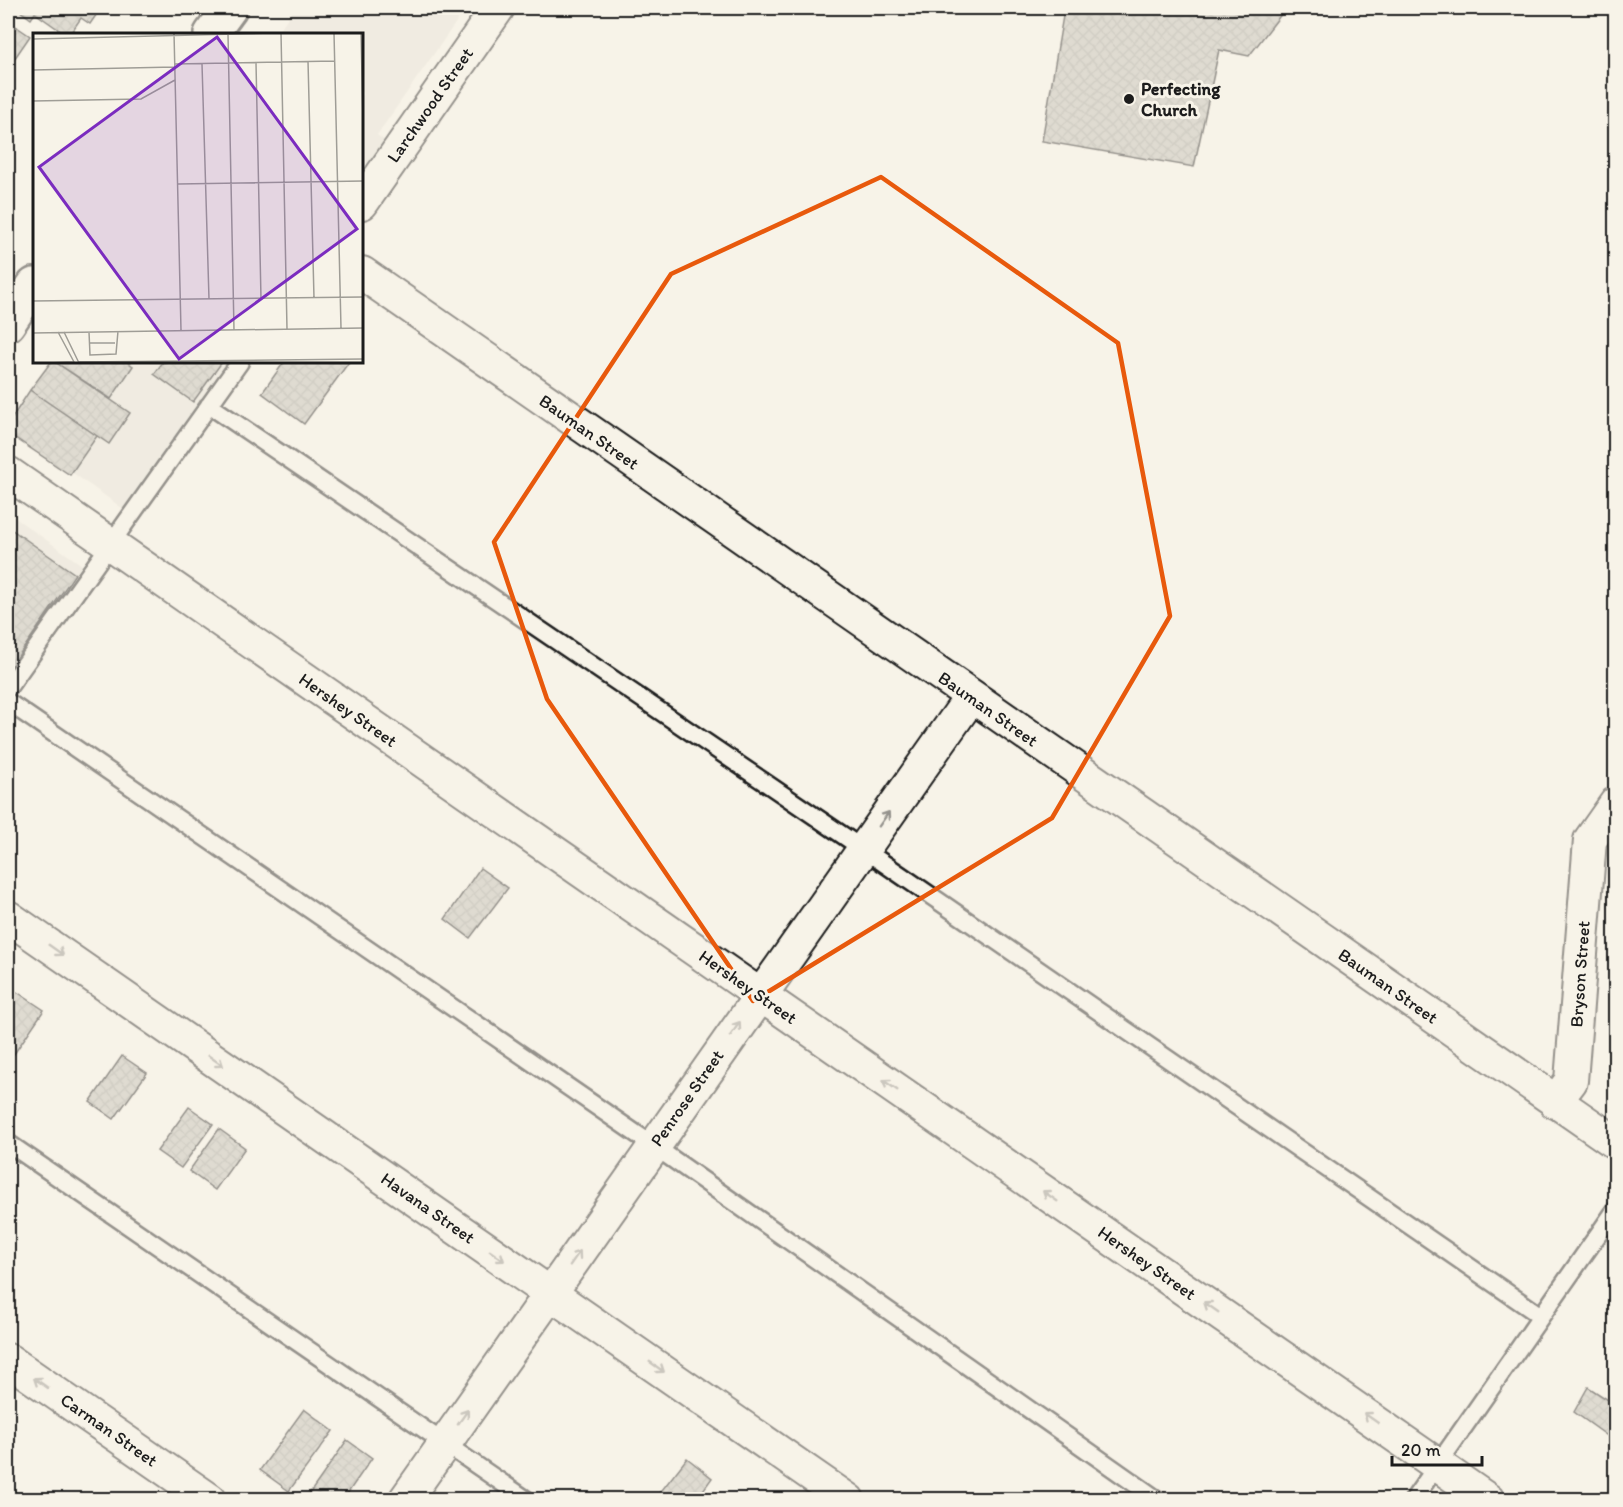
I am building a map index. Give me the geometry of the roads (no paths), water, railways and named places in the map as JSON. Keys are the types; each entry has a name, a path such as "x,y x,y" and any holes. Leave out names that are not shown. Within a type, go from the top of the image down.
{"main road":[{"path":"212,33 230,8"},
{"path":"8,324 33,286"}],"street":[{"name":"Larchwood Street","path":"363,202 498,8"},
{"name":"Bauman Street","path":"363,274 1616,1143"},
{"name":"Hershey Street","path":"8,473 1488,1500"},
{"name":"Penrose Street","path":"405,1500 970,697"},
{"name":"Bryson Street","path":"1555,1102 1571,1081 1590,840 1616,803"},
{"name":"Havana Street","path":"8,917 848,1500"},
{"name":"Carman Street","path":"8,1360 210,1500"}],"lane":[{"path":"8,688 239,363"},
{"path":"209,405 863,849 1541,1316"},
{"path":"8,702 654,1146 1158,1500"},
{"path":"8,1143 527,1500"},
{"path":"1413,1500 1616,1209"}],"place":[{"name":"Perfecting Church","path":"1129,99"}]}
